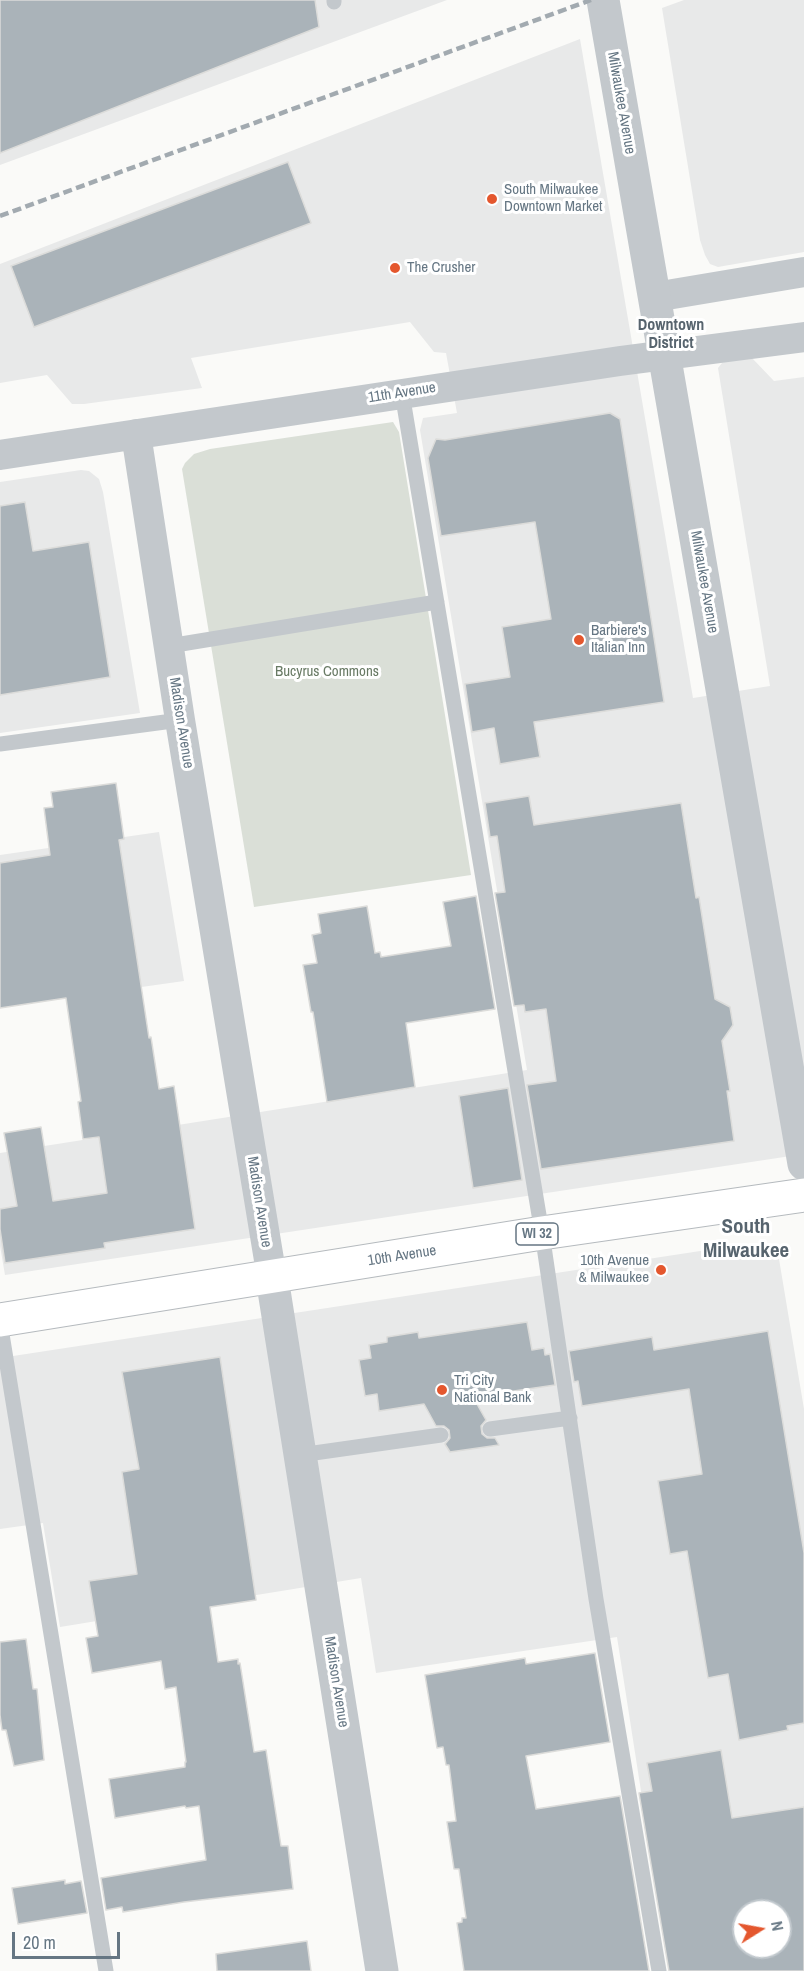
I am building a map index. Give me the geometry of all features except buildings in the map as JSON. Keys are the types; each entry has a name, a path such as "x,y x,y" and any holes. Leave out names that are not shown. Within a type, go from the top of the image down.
{"main road":[{"name":"10th Avenue","path":"0,1321 542,1233 804,1194"}],"street":[{"name":"Milwaukee Avenue","path":"603,0 804,1164"},
{"path":"655,297 804,272"},
{"name":"11th Avenue","path":"0,455 665,354 804,337"},
{"name":"Madison Avenue","path":"136,434 382,1971"}],"lane":[{"path":"402,393 542,1233 599,1618 660,1971"},
{"path":"169,646 436,602"},
{"path":"0,744 180,720"},
{"path":"0,1321 106,1971"},
{"path":"490,1429 570,1418"},
{"path":"300,1455 441,1436"}],"shaded area":[{"path":"0,0 447,0 0,165"},
{"path":"684,0 804,0 804,252 718,267 710,264 705,255 700,240 662,8"},
{"path":"580,39 693,698 770,686 718,368 728,360 752,358 774,381 804,377 804,1154 5,1275 0,1246 0,1153 527,1070 420,430 423,418 457,413 446,353 434,352 410,322 191,358 202,388 72,404 47,375 0,383 0,264"},
{"path":"81,470 89,471 99,479 103,492 140,713 0,733 0,482"},
{"path":"159,832 184,981 0,1007 0,855"},
{"path":"746,1244 768,1246 779,1259 804,1409 804,1971 669,1971 617,1637 376,1673 361,1578 60,1627 43,1523 0,1529 0,1358"}],"green space":[{"name":"Bucyrus Commons","path":"393,422 399,432 471,875 254,907 182,469 194,454 210,449"}],"railway":[{"path":"0,216 591,0"}],"place":[{"name":"South Milwaukee Downtown Market","path":"492,199"},
{"name":"The Crusher","path":"395,268"},
{"name":"Barbiere's Italian Inn","path":"579,640"},
{"name":"10th Avenue & Milwaukee","path":"661,1270"},
{"name":"Tri City National Bank","path":"442,1390"}],"district":[{"name":"Downtown District","path":"671,335"},
{"name":"South Milwaukee","path":"746,1239"}]}
